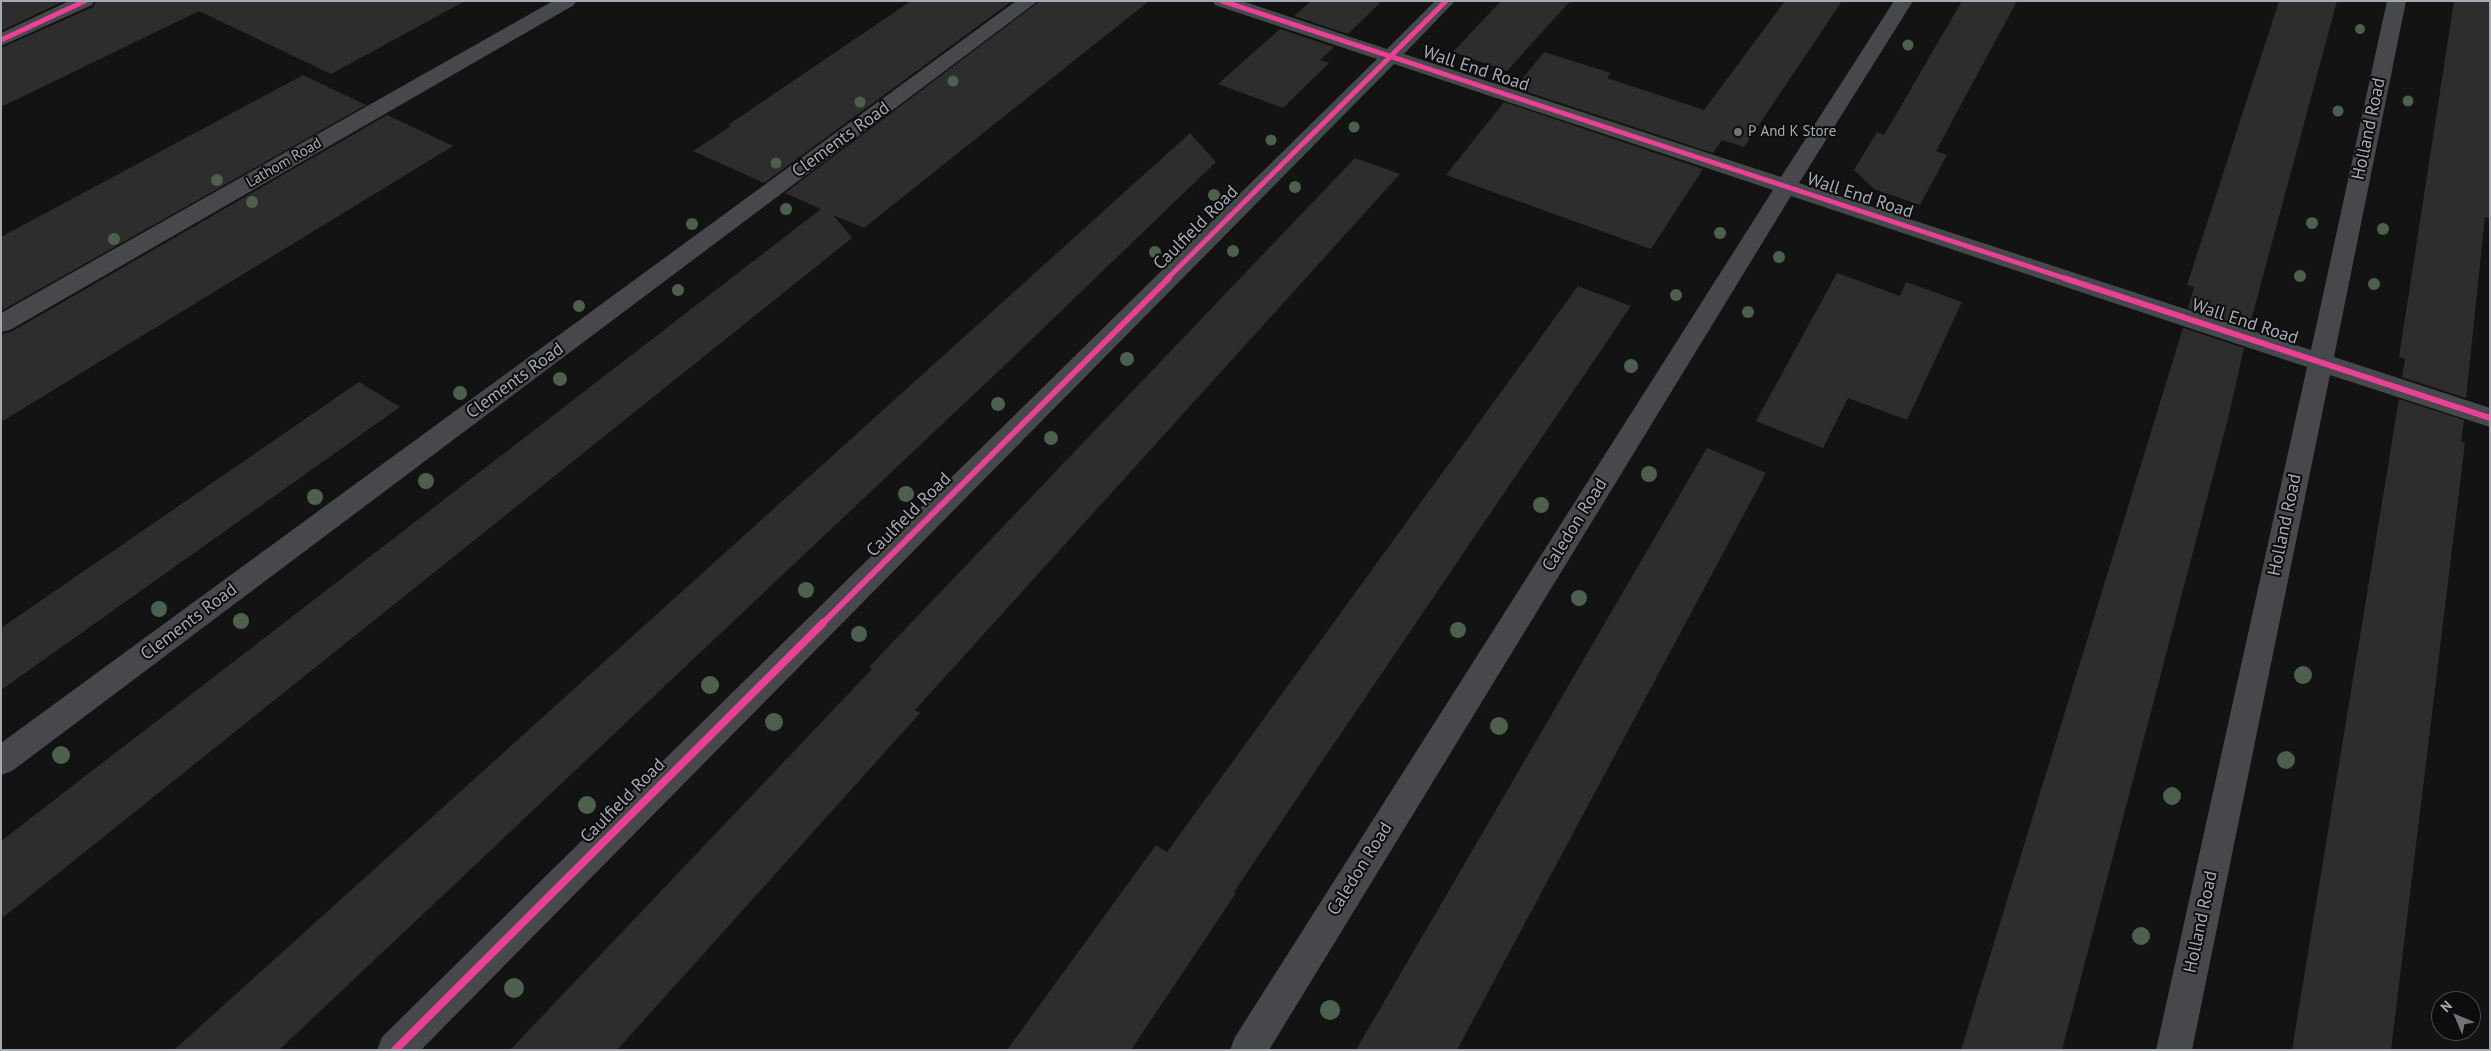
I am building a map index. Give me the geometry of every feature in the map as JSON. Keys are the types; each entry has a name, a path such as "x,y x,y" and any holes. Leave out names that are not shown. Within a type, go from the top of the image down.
{"street":[{"path":"1,40 85,1"},
{"name":"Lathom Road","path":"1,324 567,1"},
{"name":"Clements Road","path":"1,761 1029,1"},
{"name":"Wall End Road","path":"1222,1 2490,418"},
{"name":"Caulfield Road","path":"395,1050 1446,1"},
{"name":"Caledon Road","path":"1248,1050 1904,1"},
{"name":"Holland Road","path":"2174,1050 2397,1"}],"building":[{"path":"1,1 64,1 1,31"},
{"path":"96,1 465,1 331,74 199,11 1,107 1,48 93,7"},
{"path":"911,1 1012,1 764,183 693,151 731,126 728,125"},
{"path":"1040,1 1149,1 864,228 833,215 852,238 1,919 1,841 821,209 785,193"},
{"path":"1311,1 1382,1 1348,34 1294,16"},
{"path":"1501,1 1570,1 1507,71 1453,52"},
{"path":"1785,1 1842,1 1744,147 1722,140 1713,153 1515,88 1544,52 1611,73 1607,78 1704,110"},
{"path":"1962,1 2017,1 1936,151 1947,155 1920,205 1874,189 1854,170 1877,132 1884,135"},
{"path":"2279,1 2337,1 2249,328 2188,308 2194,287 2187,285"},
{"path":"2454,1 2490,1 2490,218 2485,217 2466,398 2402,377 2405,359 2399,357"},
{"path":"1280,29 1334,47 1320,60 1329,63 1283,108 1218,84"},
{"path":"303,75 366,105 1,311 1,237"},
{"path":"1504,102 1703,169 1651,249 1446,175"},
{"path":"387,115 453,146 1,422 1,334 11,332"},
{"path":"1190,133 1216,162 1005,365 279,1050 174,1050"},
{"path":"1355,158 1400,174 915,710 920,713 617,1050 510,1050 872,669 869,667"},
{"path":"1837,273 1900,296 1906,282 1962,302 1907,420 1848,398 1823,448 1756,421"},
{"path":"1578,286 1631,306 1287,813 1131,1050 1007,1050 1156,845 1167,852"},
{"path":"2183,328 2244,348 2229,415 2062,1050 1961,1050"},
{"path":"359,382 400,407 1,690 1,628"},
{"path":"2399,399 2464,420 2461,441 2465,443 2391,1050 2292,1050"},
{"path":"1707,448 1766,473 1457,1050 1356,1050"}],"cycle path":[{"path":"1,40 85,1"},
{"path":"1222,1 2490,418"},
{"path":"395,1050 1446,1"}],"place":[{"name":"P And K Store","path":"1738,132"}]}
